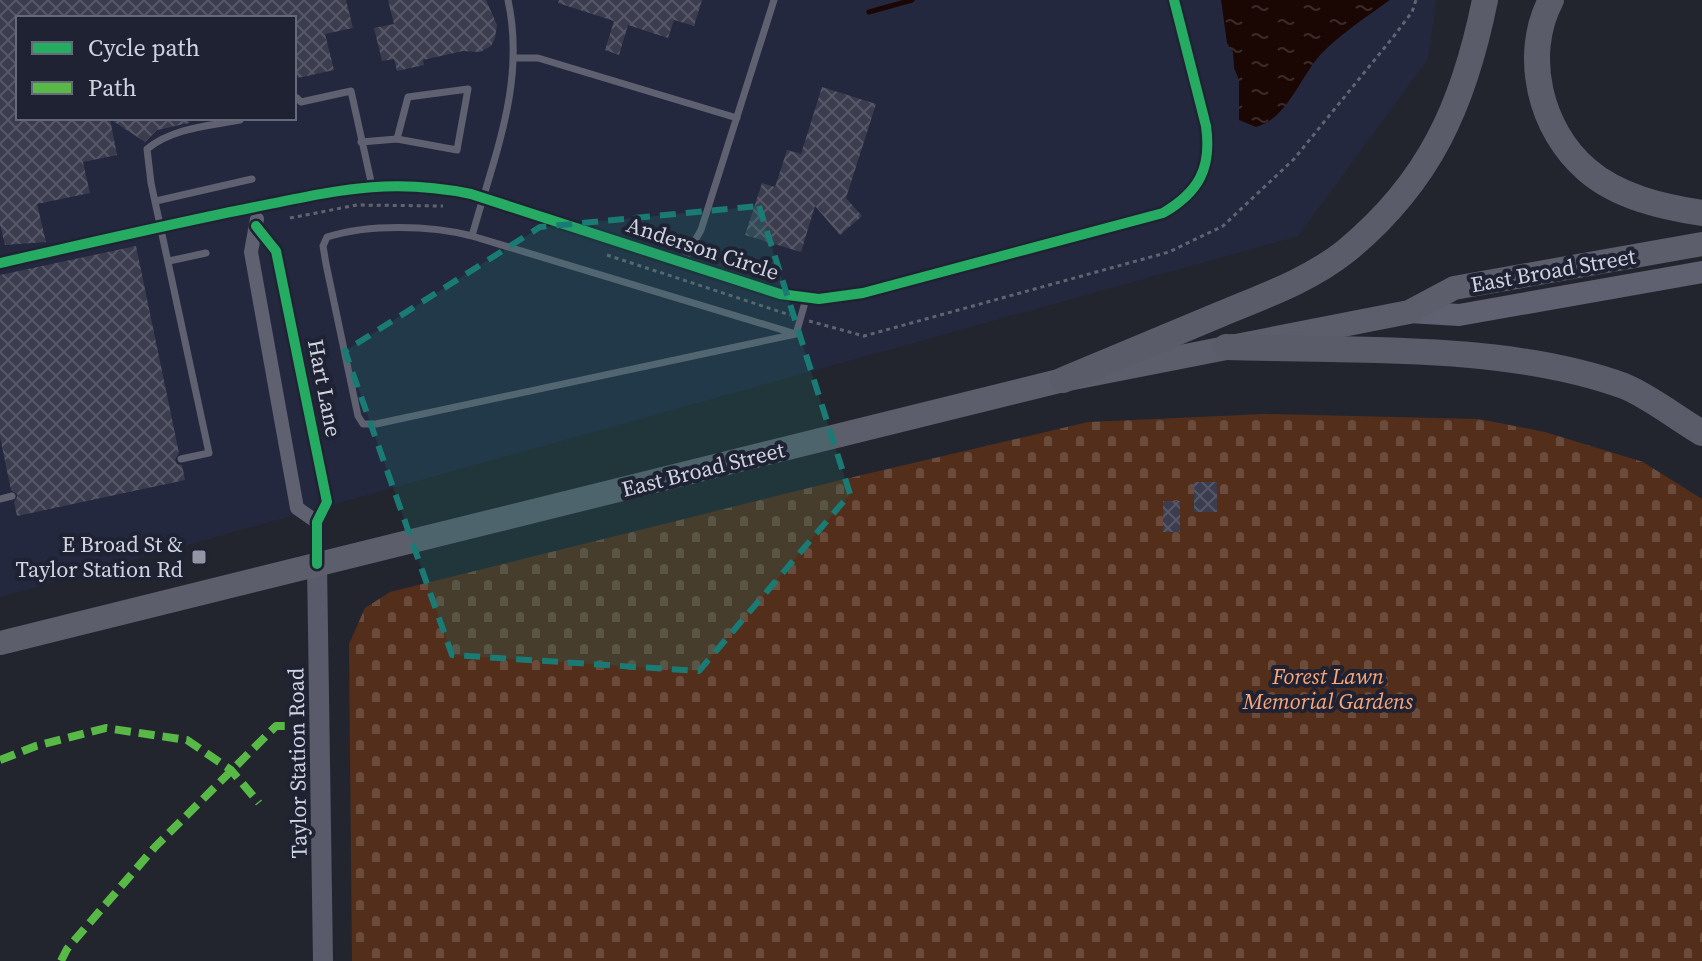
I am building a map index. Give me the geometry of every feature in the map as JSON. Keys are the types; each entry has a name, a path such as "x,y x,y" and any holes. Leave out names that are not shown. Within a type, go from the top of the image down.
{"highway":[{"path":"1063,380 1288,286 1345,252 1395,204 1437,147 1466,78 1485,0"},
{"path":"1551,0 1543,14 1539,33 1537,69 1544,106 1561,140 1587,170 1620,190 1660,205 1702,213"},
{"name":"East Broad Street","path":"0,643 1063,380 1409,312 1454,288 1702,244"},
{"path":"1226,347 1460,354 1546,366 1626,387 1702,433"}],"main road":[{"name":"East Broad Street","path":"1409,312 1459,315 1702,272"},
{"name":"Taylor Station Road","path":"317,564 323,961"}],"street":[{"name":"Anderson Circle","path":"0,263 161,225 316,194 372,186 426,186 480,205 780,294 806,299 863,293 1163,213 1178,204 1197,184 1206,166 1209,145 1174,0"},
{"path":"258,207 251,252 297,508 317,522"},
{"name":"Hart Lane","path":"256,226 276,251 327,502 317,522 317,564"}],"lane":[{"path":"472,236 510,101 515,58 514,25 508,0"},
{"path":"682,263 701,230 774,2 764,0"},
{"path":"515,58 538,58 737,118"},
{"path":"361,142 397,139 457,150 468,89 408,97 397,139"},
{"path":"297,98 301,102 351,91 372,186"},
{"path":"181,459 209,453 147,149 162,137 240,120"},
{"path":"156,201 252,179"},
{"path":"400,228 457,232 796,334 376,424 363,424 358,416 323,246 327,237 340,232 400,228"},
{"path":"169,261 206,253"},
{"path":"796,334 806,299"},
{"path":"0,499 12,496"}],"path":[{"path":"605,254 864,336 1169,252 1223,226 1294,159 1394,36 1412,12 1416,0"},
{"path":"290,218 357,205 480,205"}],"highlighted area":[{"path":"759,206 850,494 699,671 452,655 345,351 540,227"}],"shaded area":[{"path":"0,0 1436,0 1428,59 1298,236 0,597"}],"green space":[{"name":"Forest Lawn Memorial Gardens","path":"1265,414 1479,419 1545,432 1643,462 1702,499 1702,961 352,961 349,644 365,608 390,592 1088,422"}],"water":[{"path":"1221,0 1390,0 1329,46 1313,63 1285,106 1267,123 1256,127 1239,120 1239,80 1233,52 1227,43"}],"building":[{"path":"0,0 346,0 353,28 325,34 334,70 298,78 296,16 16,16 16,120 110,120 117,155 83,162 90,193 37,204 46,242 5,245 0,225"},
{"path":"388,0 486,0 497,25 495,38 491,46 480,52 463,51 423,60 424,65 397,71 394,59 382,61 374,28 394,24"},
{"path":"559,0 702,0 694,26 674,20 668,38 628,25 619,55 605,50 614,21 558,3"},
{"path":"822,87 876,104 846,198 862,216 840,235 815,206 801,252 745,235 762,183 775,187 787,150 801,154"},
{"path":"112,120 189,120 189,123 157,130 145,142"},
{"path":"136,246 179,453 175,460 182,465 185,480 17,516 14,502 18,495 11,490 0,437 0,275"},
{"path":"1194,482 1217,482 1217,512 1194,512"},
{"path":"1163,501 1180,501 1180,532 1163,532"}],"waterway":[{"path":"869,12 912,0"}],"marked path":[{"path":"61,961 67,949 155,847 276,726 289,726"},
{"path":"0,760 36,746 106,728 187,740 231,770 259,803"}],"cycle path":[{"path":"0,263 311,196 388,186 471,194 780,294 819,299 863,293 1163,213 1186,196 1205,166 1207,141 1206,126 1174,0"},
{"path":"256,226 276,251 327,502 317,522 317,564"}],"place":[{"name":"E Broad St & Taylor Station Rd","path":"199,557"}]}
